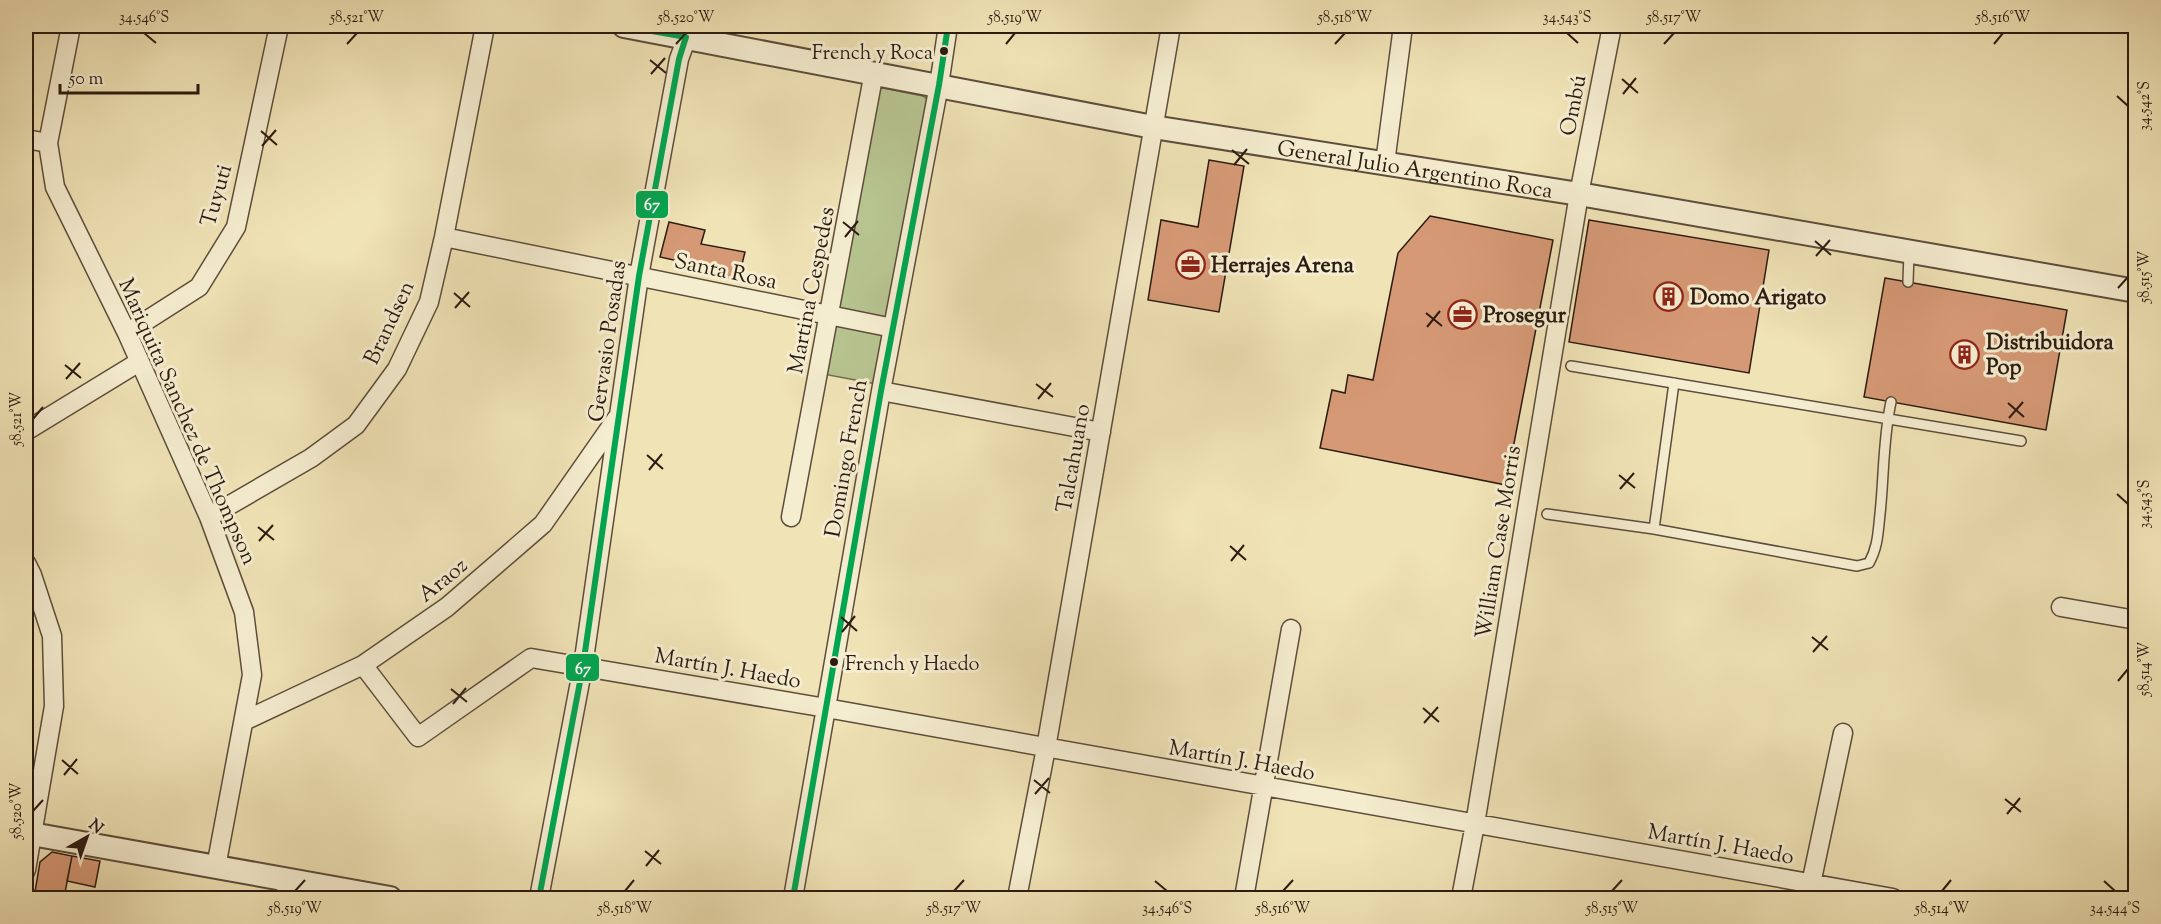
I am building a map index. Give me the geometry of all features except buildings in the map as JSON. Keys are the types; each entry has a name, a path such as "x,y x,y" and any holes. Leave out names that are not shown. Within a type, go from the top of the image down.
{"street":[{"path":"26,139 48,143 71,26"},
{"name":"Tuyuti","path":"128,333 200,287 236,227 279,26"},
{"name":"Brandsen","path":"209,517 311,458 356,425 397,369 429,302 485,26"},
{"name":"General Julio Argentino Roca","path":"624,26 689,31 874,72 1153,127 1579,194 2136,291"},
{"name":"Domingo French","path":"793,898 881,391 939,85 948,26"},
{"name":"Talcahuano","path":"1017,898 1046,748 1171,26"},
{"path":"1385,163 1403,26"},
{"name":"Ombú","path":"1579,194 1612,26"},
{"name":"Gervasio Posadas","path":"539,898 583,666 639,276 679,58 689,31"},
{"name":"Martina Cespedes","path":"791,518 874,72"},
{"name":"Mariquita Sanchez de Thompson","path":"48,143 55,187 128,333 209,517 244,612 252,675 216,867"},
{"name":"William Case Morris","path":"1461,898 1579,194"},
{"name":"Santa Rosa","path":"444,237 893,328"},
{"path":"26,431 139,362"},
{"path":"881,391 1101,432"},
{"name":"Araoz","path":"244,721 363,665 447,608 543,525 620,414"},
{"path":"26,564 32,575 52,636 54,706 29,833 26,870"},
{"path":"2061,607 2136,620"},
{"path":"1244,898 1291,629"},
{"path":"363,665 418,737 531,658 583,666"},
{"name":"Martín J. Haedo","path":"583,666 1475,824 1810,891 1893,898"},
{"path":"1810,891 1843,733"},
{"path":"29,833 216,867 286,889 390,898"}],"lane":[{"path":"1908,282 1909,252"},
{"path":"1571,366 2021,441"},
{"path":"1654,529 1674,383"},
{"path":"1547,514 1654,529 1857,566 1869,564 1876,551 1887,420 1891,402"}],"green space":[{"path":"883,88 923,96 928,100 888,317 883,321 840,312 837,305 875,90"},
{"path":"836,323 882,331 885,337 877,384 823,374"}],"transit line":[{"name":"67","path":"539,898 583,666 639,276 679,59 686,37 624,26"},
{"name":"67","path":"793,898 881,391 939,85 948,26"}],"place":[{"name":"French y Roca","path":"944,51"},
{"name":"Herrajes Arena","path":"1190,264"},
{"name":"Domo Arigato","path":"1669,296"},
{"name":"Prosegur","path":"1462,314"},
{"name":"Distribuidora Pop","path":"1965,354"},
{"name":"French y Haedo","path":"834,662"}]}
